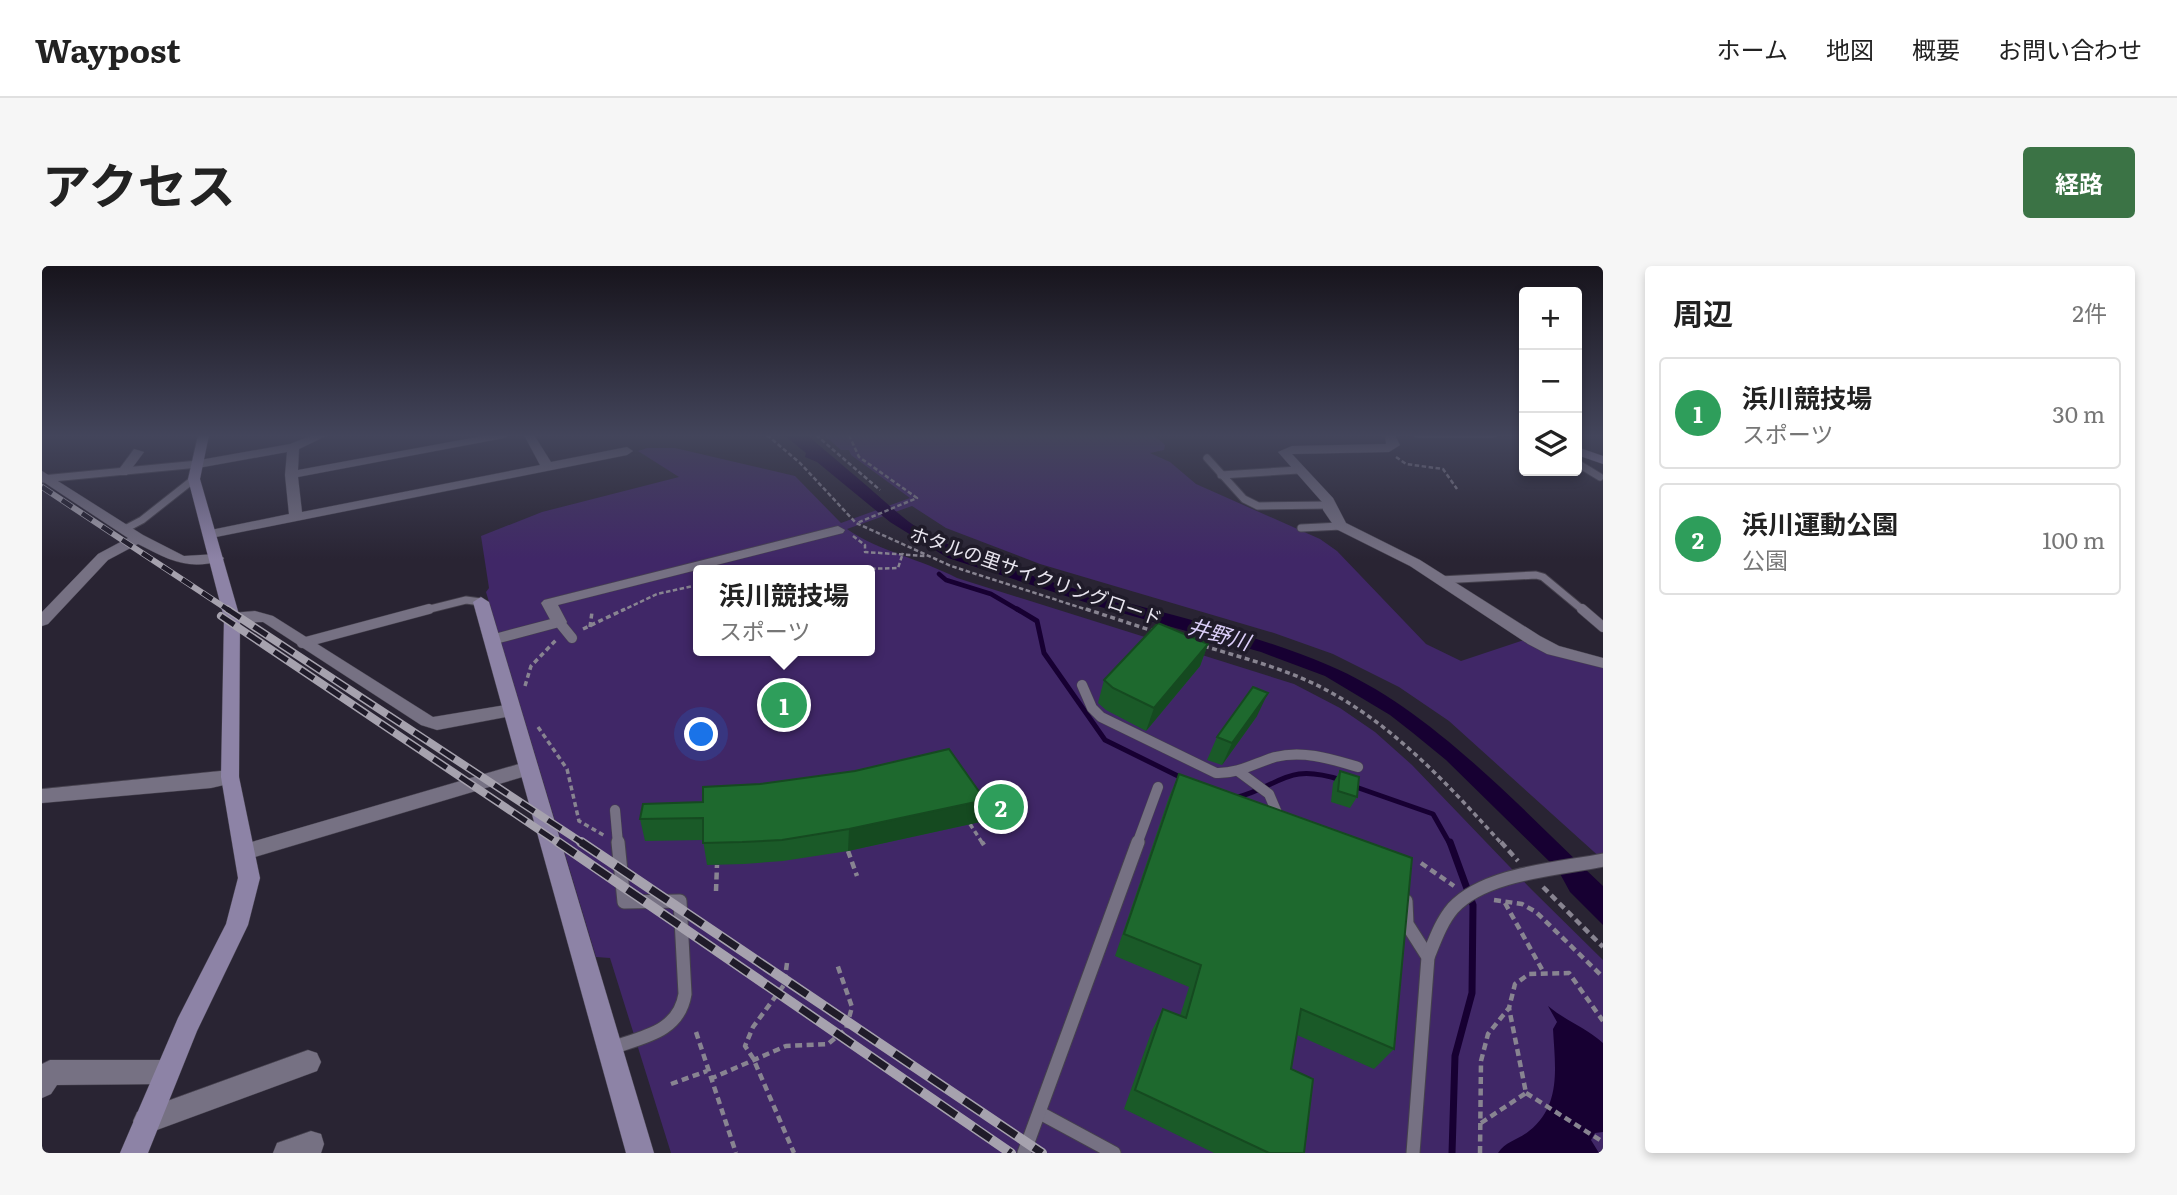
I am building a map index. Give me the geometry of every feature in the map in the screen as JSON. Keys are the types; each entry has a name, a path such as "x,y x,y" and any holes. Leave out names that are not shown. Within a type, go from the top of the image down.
{"street":[{"path":"134,1153 166,1072 237,925 248,878 230,777 232,618 197,476"},
{"path":"291,476 296,516"},
{"path":"211,534 495,476"},
{"path":"1304,476 1330,505 1341,526 1415,563 1438,581 1544,645 1603,663"},
{"path":"44,478 181,560 201,561 217,558"},
{"path":"699,565 838,530"},
{"path":"42,621 103,557 132,533"},
{"path":"567,631 549,603 693,567"},
{"path":"481,602 640,1153"},
{"path":"232,618 255,616 268,619 427,721 437,724 512,710"},
{"path":"245,852 529,768"},
{"path":"42,796 230,777"},
{"path":"146,1121 307,1062"},
{"path":"42,1085 50,1073 166,1072"}],"lane":[{"path":"44,478 65,476"},
{"path":"132,533 142,520 191,476"},
{"path":"1222,476 1244,499 1258,506 1330,505"},
{"path":"1301,528 1341,526"},
{"path":"1438,581 1536,575 1543,577 1603,627"},
{"path":"302,643 466,600 481,602"},
{"path":"491,640 567,631"},
{"path":"1082,685 1092,708 1101,717 1210,771 1224,774 1264,760 1292,754 1315,756 1358,767"},
{"path":"1238,771 1269,794 1278,817 1287,828"},
{"path":"1024,1153 1095,953 1158,788"},
{"path":"610,1048 649,1034 672,1022 682,1012 685,996 680,901 624,902 615,810"},
{"path":"1413,1153 1428,957 1440,928 1460,902 1492,884 1603,860"},
{"path":"1406,891 1407,924 1428,957"},
{"path":"1040,1113 1114,1153"}],"path":[{"name":"ホタルの里サイクリングロード","path":"813,476 858,522 928,556 1024,591 1158,632"},
{"path":"864,476 880,490"},
{"path":"858,522 914,501 916,496 887,476"},
{"path":"1448,476 1457,489"},
{"path":"838,530 865,545 865,552 903,554 916,558 928,556"},
{"path":"875,569 898,568 903,554"},
{"path":"525,688 525,676 531,664 567,631 590,627 657,594 693,586"},
{"path":"590,627 592,611"},
{"path":"1197,644 1283,672 1329,691 1363,713 1413,752 1519,861"},
{"path":"536,723 573,783 579,821 618,843"},
{"path":"970,824 984,845"},
{"path":"848,851 857,876"},
{"path":"716,891 717,865"},
{"path":"1537,881 1603,947"},
{"path":"1505,903 1544,973"},
{"path":"1522,904 1536,912 1603,977"},
{"path":"787,963 784,985 754,1027 745,1046 753,1058 794,1153"},
{"path":"710,1079 753,1058 786,1046 828,1044 846,1029 852,1007 837,964"},
{"path":"1480,1153 1481,1060 1488,1034 1509,1008 1515,984 1529,974 1569,973 1603,1021"},
{"path":"1509,1008 1526,1093 1601,1141"},
{"path":"696,1032 736,1153"},
{"path":"671,1084 707,1071"},
{"path":"1480,1124 1526,1093"}],"shaded area":[{"path":"678,476 795,476 841,523 910,498 880,476 1187,476 1196,484 1320,539 1337,551 1426,644 1461,661 1524,640 1603,667 1603,860 1449,721 1399,687 1333,654 1274,633 1040,564 946,528 912,506 847,529 873,544 957,578 1294,684 1340,708 1375,732 1412,765 1603,960 1603,1153 671,1153 610,958 596,957 486,592 489,588 481,536 542,512"}],"water":[{"name":"井野川","path":"835,476 855,476 919,529 986,560 1034,577 1232,631 1328,665 1366,684 1403,707 1474,763 1603,886 1603,925 1570,892 1558,870 1446,760 1390,715 1325,676 1261,652 1097,606 948,558 890,522"},
{"path":"1548,1006 1603,1043 1603,1132 1595,1133 1591,1140 1599,1153 1498,1153 1540,1121 1552,1097 1555,1071 1553,1029 1557,1022"}],"building":[{"path":"1158,623 1208,644 1154,708 1113,688 1104,680"},
{"path":"1253,687 1268,693 1232,743 1217,737"},
{"path":"949,749 985,800 849,829 782,840 703,843 703,818 640,819 643,804 703,802 703,787 760,784 855,771"},
{"path":"1340,771 1359,777 1357,797 1338,791"},
{"path":"1179,774 1412,858 1394,1049 1301,1009 1291,1069 1313,1079 1304,1153 1269,1153 1135,1090 1163,1009 1186,1018 1201,965 1124,934"}],"waterway":[{"path":"939,574 946,580 991,594 1020,611"},
{"path":"1017,609 1037,621 1044,653 1105,740 1184,779"},
{"path":"1235,798 1295,775 1322,775 1341,780"},
{"path":"1353,786 1433,814 1450,844"},
{"path":"1450,842 1473,905 1472,993 1455,1056 1452,1153"}],"railway":[{"path":"42,487 230,611"},
{"path":"227,609 583,843"},
{"path":"221,616 560,844"},
{"path":"558,842 1011,1153"},
{"path":"583,843 1042,1153"}],"place":[{"name":"浜川競技場","path":"784,705"},
{"name":"浜川運動公園","path":"1001,807"}]}
